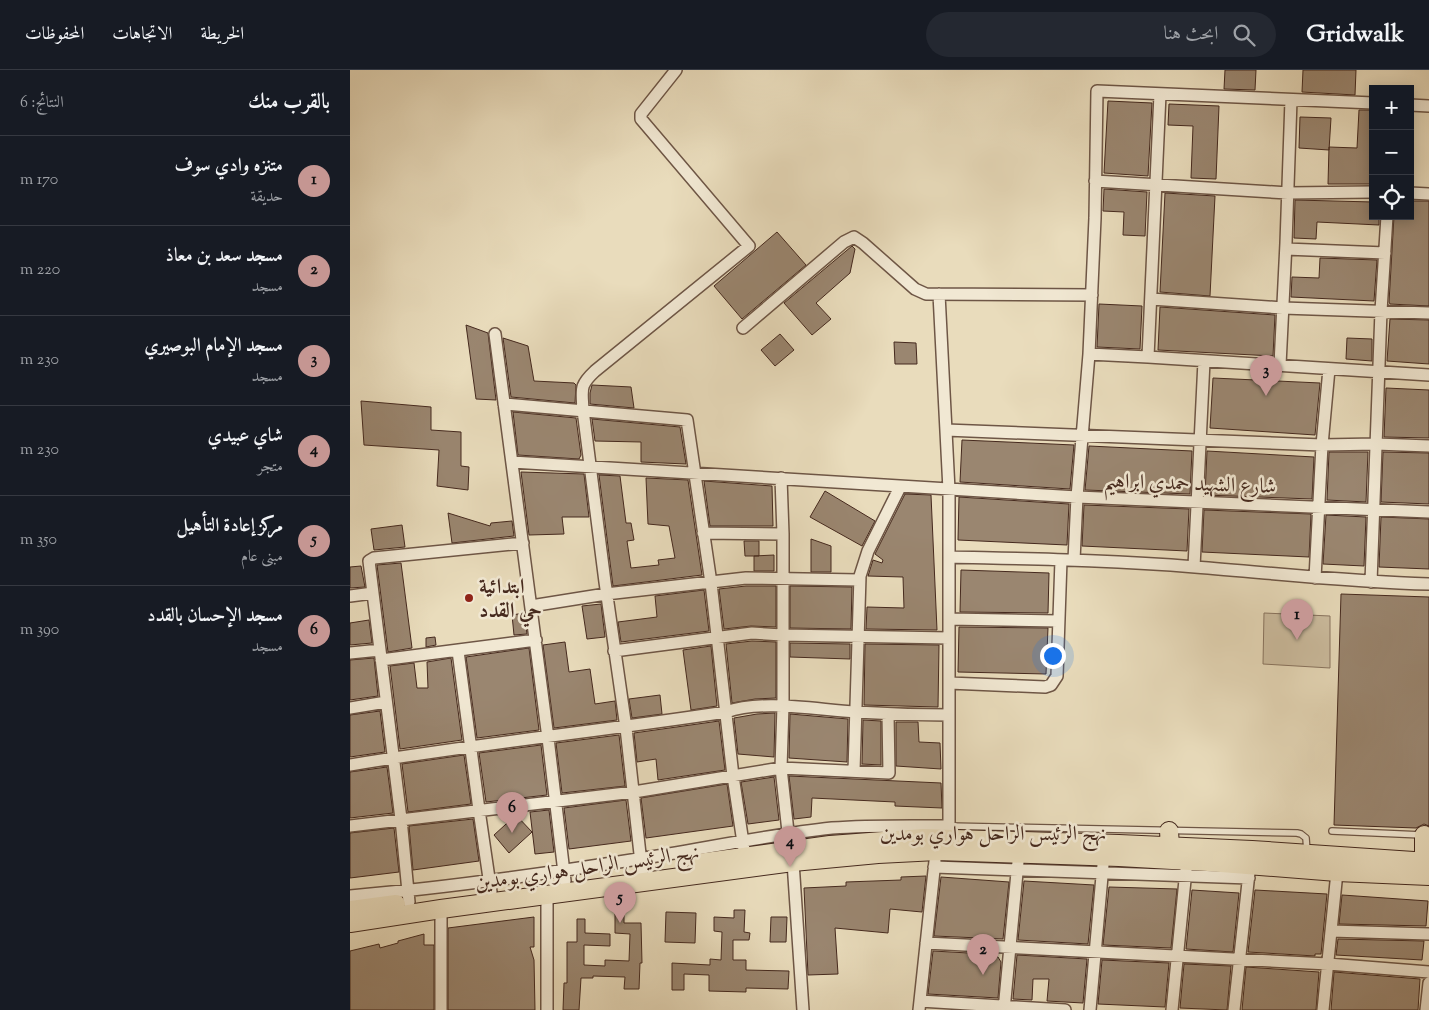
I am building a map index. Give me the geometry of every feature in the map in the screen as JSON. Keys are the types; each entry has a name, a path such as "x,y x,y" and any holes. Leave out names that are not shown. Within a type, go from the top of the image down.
{"main road":[{"path":"1426,835 1427,867"},
{"name":"نهج الرئيس الراحل هواري بومدين","path":"944,847 1018,862 1112,852 1169,838 1209,847 1307,853 1427,867"},
{"name":"نهج الرئيس الراحل هواري بومدين","path":"350,923 440,909 547,896 641,871 744,848 878,854 944,847 1112,852 1186,868 1209,847"},
{"name":"نهج الرئيس الراحل هواري بومدين","path":"1209,847 1250,872 1337,872 1427,867"},
{"name":"نهج الرئيس الراحل هواري بومدين","path":"350,910 408,897 564,876 641,871 790,849"}],"street":[{"path":"641,871 634,792 606,594 583,410 582,388 584,381 749,246 641,119 640,114 676,70"},
{"path":"1074,560 1092,295 1096,91 1369,103"},
{"path":"1148,357 1160,94"},
{"path":"1280,365 1291,100"},
{"path":"1414,105 1429,106"},
{"path":"1095,180 1288,193 1369,192"},
{"path":"1414,193 1429,194"},
{"path":"1371,582 1381,311 1387,220"},
{"path":"742,328 844,242 854,237 915,289 926,294 1092,295"},
{"path":"1286,249 1384,253"},
{"path":"939,294 948,490 950,683 944,847 926,943 920,1006 1065,1010"},
{"path":"1152,299 1283,308 1429,313"},
{"path":"495,334 536,640 564,876"},
{"path":"1089,354 1429,375"},
{"path":"1194,567 1204,361"},
{"path":"1315,578 1322,445 1329,369"},
{"path":"504,404 687,420 711,583 733,776 744,848"},
{"path":"946,430 1200,441 1429,446"},
{"name":"شارع الشهيد حمدي ابراهيم","path":"512,462 948,490 1429,512"},
{"path":"781,478 784,706 781,768 790,849 803,1010"},
{"path":"854,771 859,580 868,551 900,487"},
{"path":"703,533 783,534"},
{"path":"350,896 408,897 401,819 369,561 374,558 523,543"},
{"path":"949,557 1074,560 1194,567 1371,582 1429,584"},
{"path":"950,683 1045,687 1051,685 1057,676 1061,560"},
{"path":"531,606 606,594 746,578 859,580"},
{"path":"350,596 373,593"},
{"path":"949,619 1058,621"},
{"path":"614,651 716,636 752,633 949,638"},
{"path":"350,653 380,655 458,651 536,640"},
{"path":"458,651 490,886"},
{"path":"350,708 386,702"},
{"path":"350,765 470,747 626,728 726,712 737,708 784,706 888,714 948,715"},
{"path":"350,826 634,792 781,768 889,773 888,714"},
{"path":"790,849 833,828 886,826 944,847"},
{"path":"1090,1010 1094,952 1112,852"},
{"path":"1005,1008 1018,862"},
{"path":"1172,1010 1186,868 1250,872 1234,1010"},
{"path":"1323,1010 1337,872"},
{"path":"547,896 547,1010"},
{"path":"440,909 441,1010"},
{"path":"1331,931 1429,934"},
{"path":"926,943 1328,964 1429,972"},
{"path":"1426,1010 1429,983"}],"lane":[{"path":"1332,831 1426,835"}],"shaded area":[{"path":"1264,613 1330,616 1330,668 1263,664"}],"building":[{"path":"1225,70 1256,70 1255,90 1224,89"},
{"path":"1303,70 1356,70 1355,95 1302,92"},
{"path":"1108,101 1152,103 1148,176 1104,173"},
{"path":"1169,104 1219,106 1216,179 1191,178 1193,126 1168,125"},
{"path":"1359,110 1369,110 1369,184 1328,184 1329,147 1357,148"},
{"path":"1300,117 1331,118 1329,150 1299,148"},
{"path":"1104,189 1147,192 1145,236 1123,235 1124,212 1103,211"},
{"path":"1165,193 1215,196 1210,296 1160,292"},
{"path":"1295,200 1369,202 1369,220 1379,220 1379,225 1317,222 1316,239 1294,238"},
{"path":"1414,201 1429,201 1429,306 1390,304 1394,220 1414,220"},
{"path":"777,232 806,265 742,319 714,286"},
{"path":"852,246 855,249 850,273 816,303 831,319 812,335 784,303"},
{"path":"1320,258 1377,260 1374,301 1291,297 1292,277 1319,278"},
{"path":"1099,304 1142,306 1140,349 1097,347"},
{"path":"1160,307 1275,315 1273,356 1158,350"},
{"path":"1390,319 1429,320 1429,364 1387,361"},
{"path":"466,325 488,333 496,400 476,399"},
{"path":"780,334 794,350 775,366 761,350"},
{"path":"503,338 528,346 534,381 574,383 576,385 575,403 511,397"},
{"path":"1347,338 1372,339 1372,361 1346,359"},
{"path":"894,342 916,343 917,364 895,364"},
{"path":"1213,378 1320,383 1315,435 1210,428"},
{"path":"592,385 631,387 634,408 590,404"},
{"path":"1386,388 1429,390 1429,438 1384,437"},
{"path":"361,401 431,407 431,430 461,432 461,466 469,467 468,490 437,486 439,450 364,445"},
{"path":"513,412 576,418 581,455 579,459 518,455"},
{"path":"592,419 680,427 686,464 641,462 641,442 595,441"},
{"path":"962,440 1074,445 1070,489 960,482"},
{"path":"1089,446 1192,451 1190,494 1085,490"},
{"path":"1207,451 1314,457 1312,499 1205,495"},
{"path":"1329,452 1368,452 1366,502 1327,500"},
{"path":"1383,452 1429,453 1429,504 1381,502"},
{"path":"521,472 584,474 589,517 562,517 564,534 529,535"},
{"path":"599,475 620,476 626,523 631,523 634,540 627,541 631,568 659,565 658,560 675,558 669,526 648,524 646,478 688,480 702,575 613,586"},
{"path":"704,481 772,486 773,526 710,526"},
{"path":"825,491 875,521 862,546 810,517"},
{"path":"905,494 931,495 937,630 866,629 867,607 904,608 903,577 868,576 873,560 882,563 883,560 875,554"},
{"path":"959,497 1069,504 1067,545 958,540"},
{"path":"1084,505 1189,509 1187,551 1082,546"},
{"path":"1204,510 1311,514 1309,557 1202,552"},
{"path":"448,513 490,526 491,523 512,521 514,536 452,543"},
{"path":"1326,515 1366,517 1364,566 1323,564"},
{"path":"1381,517 1429,519 1429,569 1379,567"},
{"path":"402,525 405,547 374,550 371,529"},
{"path":"811,539 831,546 831,572 811,572"},
{"path":"744,541 759,541 759,556 745,556"},
{"path":"774,555 774,571 754,571 754,556"},
{"path":"401,563 412,648 388,652 377,565"},
{"path":"361,566 365,587 350,588 350,567"},
{"path":"961,570 1049,573 1048,613 960,612"},
{"path":"746,586 776,586 776,627 751,626 724,629 719,589"},
{"path":"790,586 852,587 851,629 790,628"},
{"path":"704,590 709,631 621,642 618,622 657,617 655,596"},
{"path":"1341,594 1429,597 1429,826 1424,824 1416,828 1334,825"},
{"path":"601,604 605,637 587,639 582,606"},
{"path":"524,613 527,634 514,635 512,615"},
{"path":"369,620 372,643 350,645 350,623"},
{"path":"959,627 1048,628 1046,674 958,672"},
{"path":"435,637 436,645 426,647 426,638"},
{"path":"752,641 776,642 776,698 732,703 726,644"},
{"path":"565,642 569,672 590,669 595,704 615,701 617,720 554,728 543,645"},
{"path":"790,643 850,644 850,659 790,657"},
{"path":"865,644 939,645 938,707 864,705"},
{"path":"711,646 717,706 691,710 683,650"},
{"path":"529,648 539,730 477,738 466,657"},
{"path":"374,658 378,696 350,700 350,660"},
{"path":"451,658 462,740 400,749 390,666 414,663 417,688 428,688 427,662"},
{"path":"660,695 662,714 632,718 629,699"},
{"path":"380,711 385,752 350,757 350,715"},
{"path":"775,713 774,757 738,754 734,718"},
{"path":"790,714 848,719 847,762 789,758"},
{"path":"863,720 881,721 881,765 862,764"},
{"path":"719,721 725,770 658,780 656,759 637,762 634,733"},
{"path":"896,722 918,722 919,742 940,743 941,769 896,766"},
{"path":"619,735 625,786 562,793 556,743"},
{"path":"541,745 547,795 486,802 479,753"},
{"path":"464,755 471,804 408,812 402,764"},
{"path":"387,767 393,813 350,818 350,772"},
{"path":"789,776 941,783 942,808 895,806 895,802 812,798 811,817 794,819"},
{"path":"774,777 779,820 748,824 741,782"},
{"path":"727,784 733,826 646,838 641,798"},
{"path":"626,800 631,841 569,849 564,808"},
{"path":"549,810 554,852 535,854 530,812"},
{"path":"516,815 532,832 509,853 494,835"},
{"path":"473,819 479,861 413,870 409,826"},
{"path":"394,828 399,872 350,878 350,833"},
{"path":"926,876 922,912 890,909 888,933 835,928 838,974 808,975 804,888 846,886 846,882 901,880 901,877"},
{"path":"941,877 1009,882 1003,939 934,936"},
{"path":"1024,881 1094,885 1088,944 1018,940"},
{"path":"1109,887 1177,889 1171,948 1103,945"},
{"path":"1192,890 1239,893 1233,952 1186,949"},
{"path":"1255,890 1327,894 1321,954 1315,954 1315,956 1248,952"},
{"path":"1342,895 1428,901 1426,926 1339,924"},
{"path":"734,910 745,910 744,932 750,933 749,940 733,940 733,960 746,960 746,970 789,971 788,989 746,988 746,992 709,991 709,975 684,974 684,990 672,990 672,963 710,965 710,959 721,960 722,932 714,931 714,917 734,918"},
{"path":"666,912 696,913 695,943 665,942"},
{"path":"615,914 624,914 624,923 641,923 642,963 640,963 639,989 624,989 625,977 593,976 593,978 581,978 579,1010 563,1010 564,983 567,983 567,942 577,942 577,919 585,919 585,933 610,934 610,946 584,945 584,965 605,966 605,960 629,961 630,934 615,933"},
{"path":"534,917 534,947 530,947 534,960 535,1010 448,1010 448,928"},
{"path":"771,917 787,917 786,942 770,942"},
{"path":"424,934 424,945 434,945 434,1010 350,1010 350,951 379,944 380,948"},
{"path":"1338,939 1424,941 1422,960 1336,955"},
{"path":"933,951 986,954 998,957 1001,962 998,998 928,994"},
{"path":"1017,955 1087,959 1083,1003 1047,1001 1049,979 1033,979 1032,1000 1013,999"},
{"path":"1102,960 1169,963 1165,1007 1098,1004"},
{"path":"1184,964 1231,966 1227,1010 1180,1008"},
{"path":"1246,967 1319,972 1316,1010 1242,1010"},
{"path":"1334,972 1420,979 1418,1010 1331,1010"}],"place":[{"name":"مسجد الإمام البوصيري","path":"1266,396"},
{"name":"ابتدائية حي القدد","path":"469,598"},
{"name":"متنزه وادي سوف","path":"1297,640"},
{"name":"مسجد الإحسان بالقدد","path":"512,833"},
{"name":"شاي عبيدي","path":"790,867"},
{"name":"مركز إعادة التأهيل","path":"620,923"},
{"name":"مسجد سعد بن معاذ","path":"983,975"}]}
